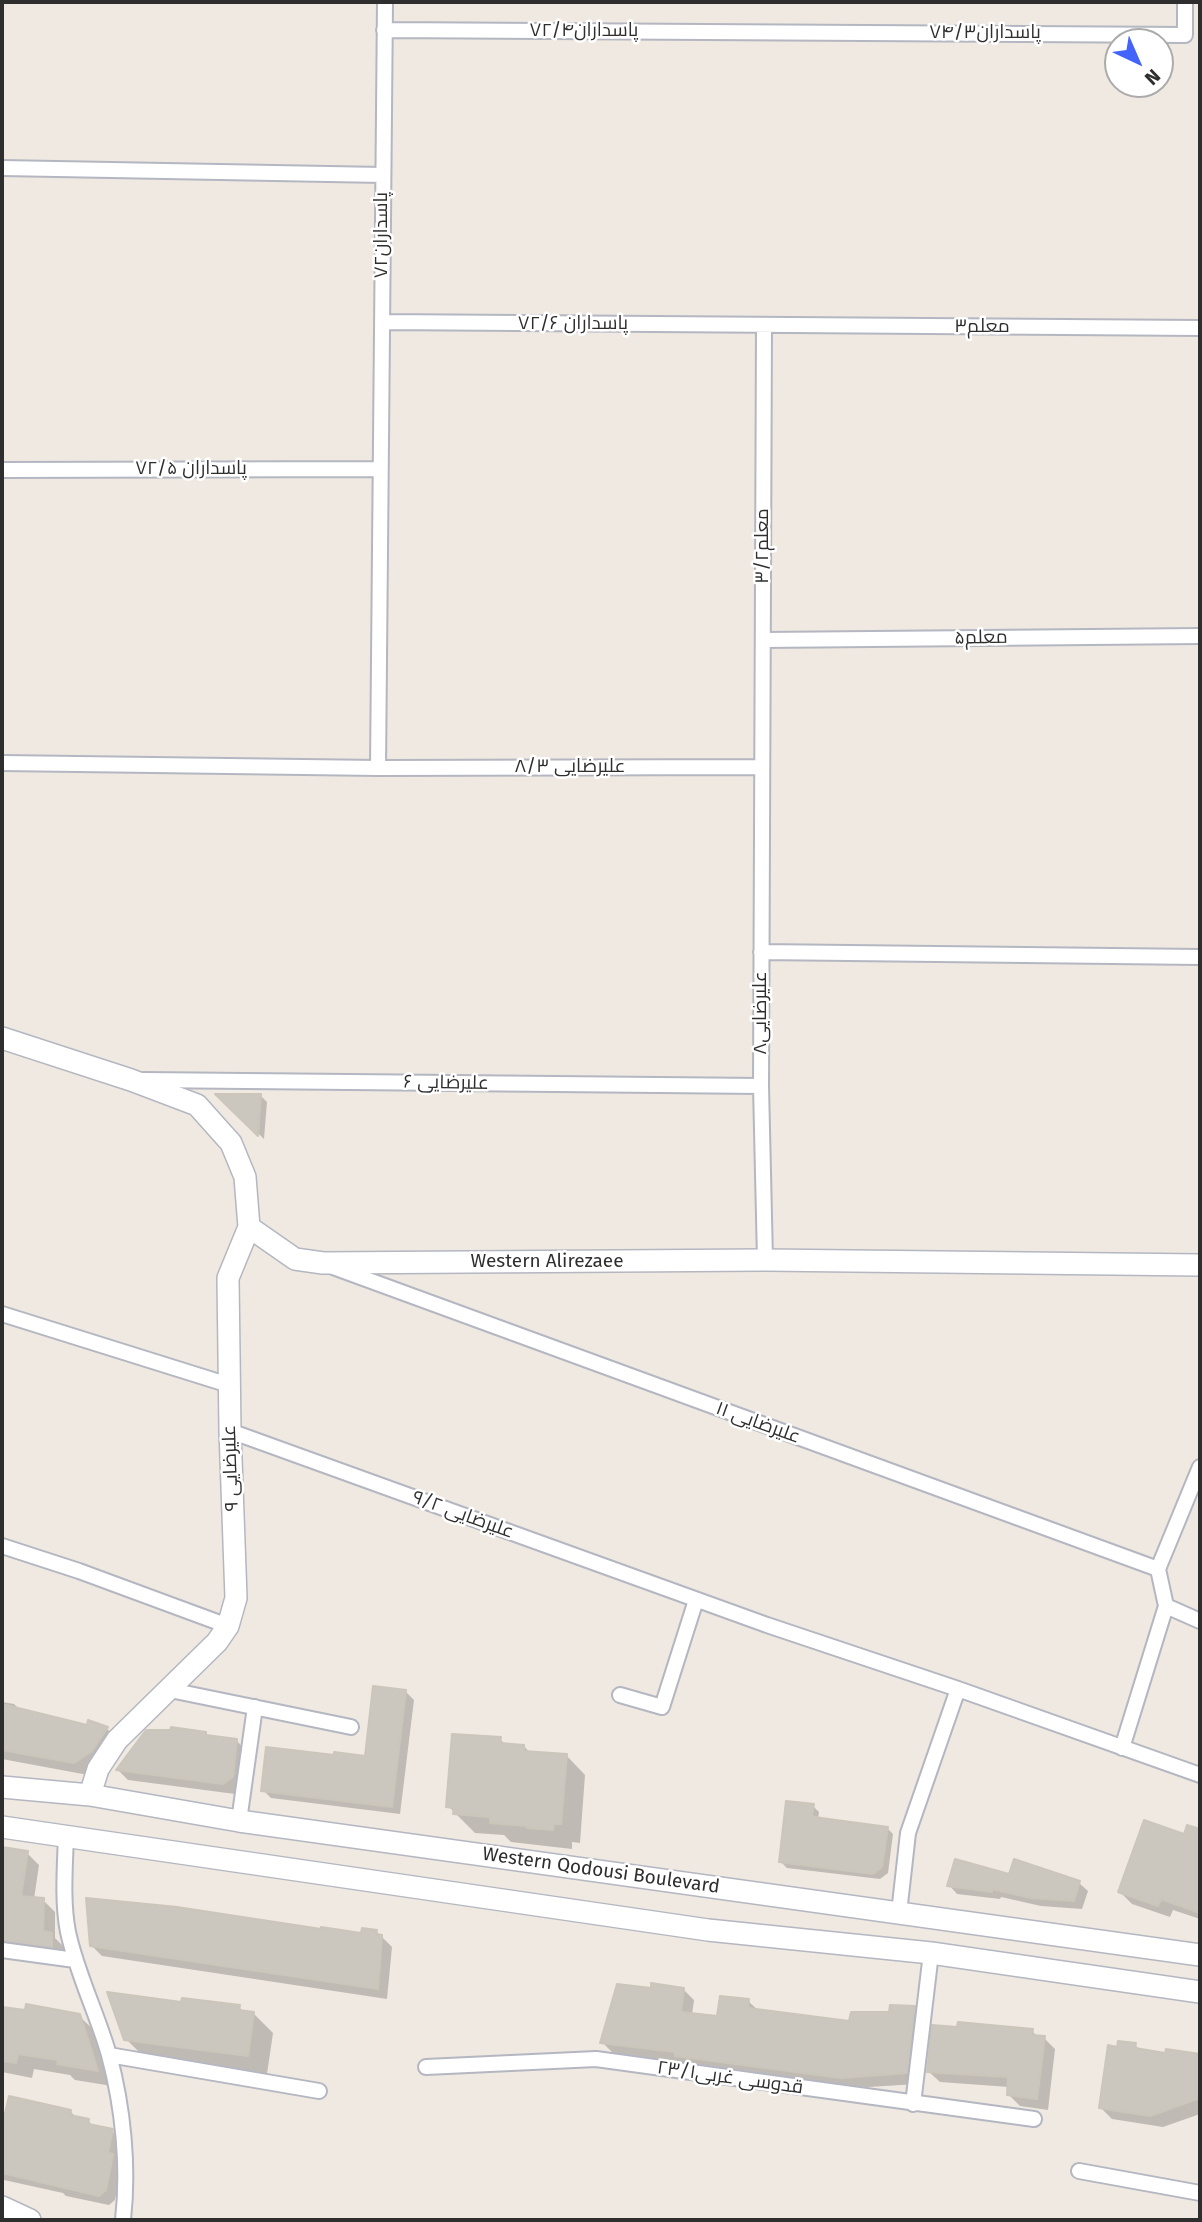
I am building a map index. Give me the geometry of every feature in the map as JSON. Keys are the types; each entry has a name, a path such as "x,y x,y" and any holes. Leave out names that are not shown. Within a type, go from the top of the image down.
{"main road":[{"path":"2,1038 131,1080 197,1105 230,1143 245,1177 249,1227"},
{"name":"Western Alirezaee","path":"249,1227 295,1259 323,1263 765,1260 1200,1265"},
{"name":"۹ علیرضایی","path":"90,1795 98,1769 117,1740 217,1642 228,1626 236,1598 228,1278 249,1227"},
{"name":"Western Qodousi Boulevard","path":"2,1787 90,1795 239,1821 1200,1955"},
{"path":"2,1827 708,1930 931,1953 1200,1992"},
{"path":"2,2207 30,2220"}],"street":[{"name":"پاسداران۷۲","path":"378,768 384,2"},
{"name":"پاسداران۷۴/۳","path":"784,32 1185,34 1185,2"},
{"name":"پاسداران۷۲/۴","path":"384,30 784,32"},
{"path":"2,168 383,175"},
{"name":"۷۲/۶ پاسداران","path":"382,322 764,325"},
{"name":"معلم۳","path":"764,325 1200,328"},
{"name":"معلم۳/۲","path":"762,767 764,325"},
{"name":"۷۲/۵ پاسداران","path":"2,470 380,469"},
{"name":"معلم۵","path":"763,640 1200,636"},
{"name":"۸/۳ علیرضایی","path":"2,763 378,768 762,767"},
{"name":"علیرضایی۸","path":"762,767 761,1086 765,1260"},
{"path":"761,952 1200,957"},
{"name":"۶ علیرضایی","path":"131,1080 761,1086"},
{"name":"۱۱ علیرضایی","path":"323,1263 1157,1569"},
{"path":"2,1314 229,1385"},
{"name":"۹/۲ علیرضایی","path":"230,1431 696,1600 1200,1774"},
{"path":"1122,1748 1166,1606 1157,1569 1200,1467"},
{"path":"4,1547 79,1571 228,1626"},
{"path":"620,1695 662,1707 696,1600"},
{"path":"1166,1606 1200,1621"},
{"path":"899,1913 908,1833 958,1689"},
{"path":"170,1690 351,1727"},
{"path":"239,1821 256,1707"},
{"path":"66,1835 67,1929 75,1960 109,2055 124,2137 123,2220"},
{"path":"2,1950 75,1960"},
{"path":"913,2104 931,1953"},
{"path":"109,2055 320,2091"},
{"name":"قدوسی غربی۲۳/۱","path":"426,2067 596,2059 1034,2119"},
{"path":"1079,2171 1200,2193"}],"building":[{"path":"215,1094 261,1094 258,1136"},
{"path":"373,1686 406,1690 392,1807 261,1791 266,1747 365,1756"},
{"path":"2,1704 87,1725 88,1720 108,1727 92,1751 74,1763 2,1750"},
{"path":"171,1727 237,1739 233,1777 223,1784 116,1770 146,1730 170,1730"},
{"path":"452,1734 501,1737 500,1743 524,1745 524,1751 567,1754 561,1824 554,1824 553,1830 527,1828 490,1823 490,1817 453,1814 454,1808 446,1807"},
{"path":"786,1801 814,1804 812,1816 888,1827 882,1867 873,1874 779,1862"},
{"path":"1144,1820 1184,1834 1187,1825 1200,1829 1200,1913 1161,1899 1158,1906 1118,1892"},
{"path":"2,1847 28,1851 21,1896 44,1898 43,1931 52,1933 52,1947 2,1941"},
{"path":"955,1859 1009,1874 1014,1859 1080,1881 1074,1901 1031,1898 992,1889 992,1892 947,1886"},
{"path":"86,1898 177,1907 321,1929 361,1933 362,1928 377,1930 376,1934 382,1935 378,1989 90,1946"},
{"path":"651,1983 684,1988 681,2012 717,2016 720,1996 749,1999 748,2008 849,2021 851,2012 889,2012 890,2005 915,2006 907,2073 841,2078 600,2043 617,1984 651,1988"},
{"path":"107,1992 181,2002 182,1998 240,2005 239,2010 254,2012 248,2056 124,2040"},
{"path":"26,2004 80,2014 98,2071 57,2064 58,2060 18,2054 16,2063 2,2061 2,2007 25,2010"},
{"path":"958,2022 1033,2029 1032,2035 1045,2036 1037,2099 1007,2095 1008,2077 927,2072 932,2025 957,2027"},
{"path":"1118,2041 1136,2043 1135,2048 1165,2053 1166,2049 1200,2054 1200,2098 1150,2116 1099,2108 1108,2045 1117,2047"},
{"path":"9,2096 71,2110 70,2115 89,2119 88,2124 113,2129 108,2153 113,2154 106,2190 99,2196 2,2173 2,2127"}]}
